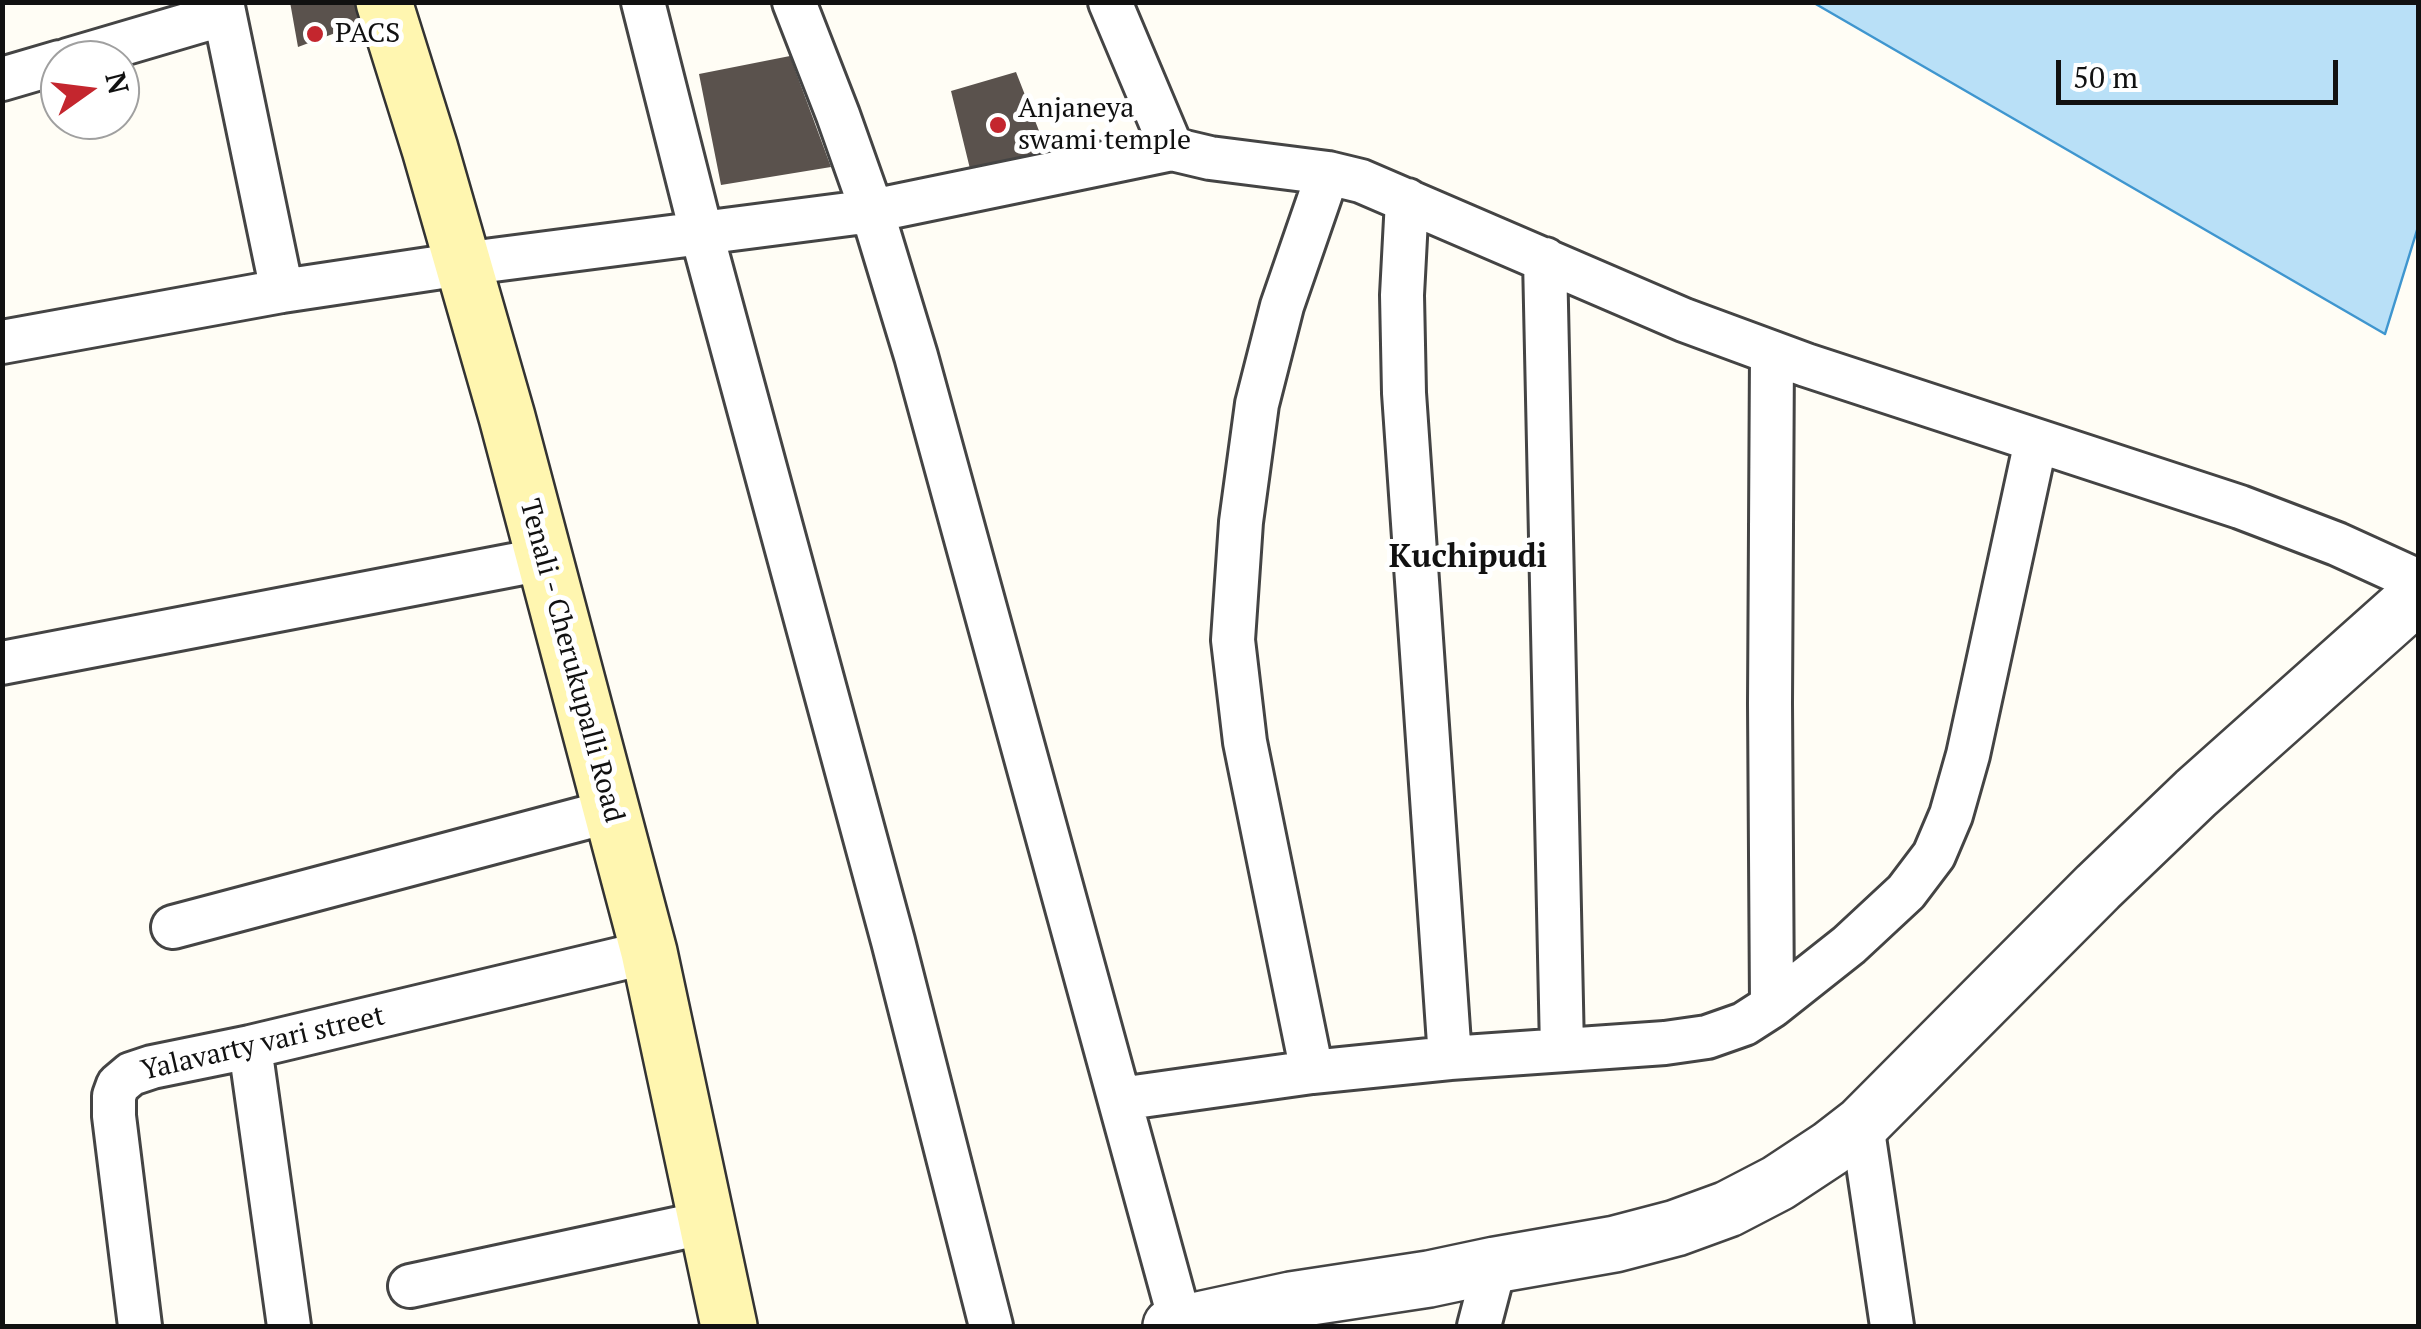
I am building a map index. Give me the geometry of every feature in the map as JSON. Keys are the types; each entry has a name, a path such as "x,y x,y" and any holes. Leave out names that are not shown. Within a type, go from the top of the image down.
{"main road":[{"name":"Tenali - Cherukupalli Road","path":"384,2 507,417 649,952 730,1326"}],"street":[{"path":"643,2 888,922 991,1326"},
{"path":"794,2 872,211 916,356 1120,1099 1176,1325 1291,1300 1616,1244 1728,1209 1778,1183 1862,1124 2196,793 2418,594"},
{"path":"1110,2 1172,149"},
{"path":"128,40 223,8 282,290"},
{"path":"2,79 40,68"},
{"path":"2,342 282,290 872,211 1172,149 1210,158 1328,172 1360,181 1684,320 2036,442 2240,507 2338,544 2418,581"},
{"path":"1312,1072 1245,742 1232,640 1241,522 1257,404 1282,306 1328,172"},
{"path":"1407,200 1402,295 1404,393 1450,1058"},
{"path":"1545,259 1562,1049"},
{"path":"1772,353 1772,1006"},
{"path":"1120,1099 1312,1072 1665,1043 1707,1037 1744,1024 1772,1006 1849,945 1906,892 1934,855 1951,815 1968,754 2036,442"},
{"path":"2,663 544,559"},
{"path":"173,927 612,812"},
{"name":"Yalavarty vari street","path":"140,1326 114,1096 118,1085 131,1074 649,952"},
{"path":"250,1047 290,1326"},
{"path":"1862,1124 1892,1326"},
{"path":"410,1286 708,1222"},
{"path":"1480,1326 1495,1264"}],"water":[{"path":"1814,3 2418,3 2418,227 2385,334"}],"building":[{"name":"PACS","path":"290,2 365,2 370,20 298,47"},
{"path":"790,56 831,167 721,185 699,74"},
{"name":"Anjaneya swami temple","path":"1016,72 1050,159 972,177 951,91"}],"place":[{"name":"PACS","path":"315,34"},
{"name":"Anjaneya swami temple","path":"998,125"}],"district":[{"name":"Kuchipudi","path":"1468,558"}]}
